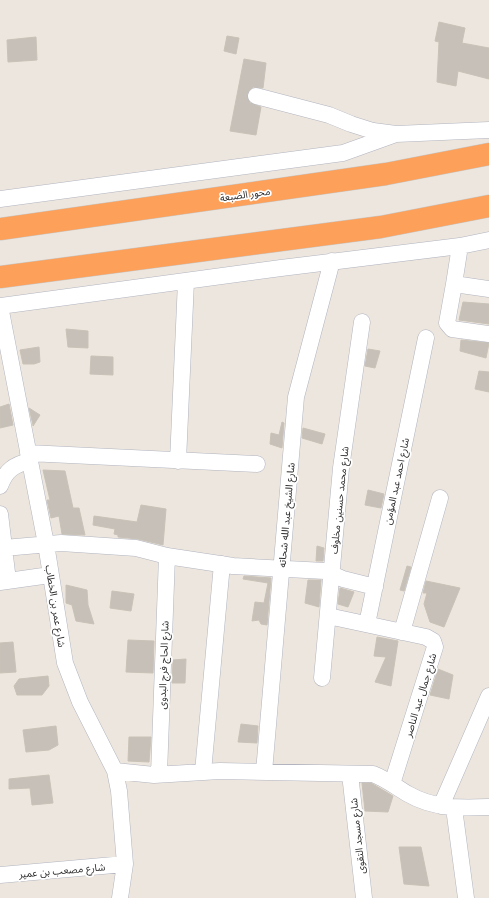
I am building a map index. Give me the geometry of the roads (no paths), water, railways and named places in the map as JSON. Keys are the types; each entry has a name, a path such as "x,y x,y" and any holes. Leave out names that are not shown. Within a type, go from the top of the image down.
{"highway":[{"name":"محور الضبعة","path":"0,229 386,174 489,154"},
{"path":"0,277 381,227 489,206"}],"street":[{"path":"256,96 329,115 366,129 396,134 489,130"},
{"path":"0,199 343,153 396,134"},
{"path":"0,306 332,261 460,246 489,240"},
{"path":"460,246 448,326 452,329 489,334"},
{"name":"شارع الشيخ عبد الله شحاته","path":"264,772 296,397 332,261"},
{"path":"178,461 186,281"},
{"path":"454,284 489,289"},
{"name":"شارع عمر بن الخطاب","path":"0,306 46,544 65,663 80,702 115,771 119,791 124,864 120,898"},
{"name":"شارع محمد حسنين مخلوف","path":"322,678 341,468 362,322"},
{"name":"شارع احمد عبد المؤمن","path":"367,624 426,338"},
{"path":"0,486 2,479 11,468 29,457 257,464"},
{"path":"402,632 440,498"},
{"path":"0,514 4,548 4,582 50,575"},
{"path":"4,548 46,544 77,544 136,548 167,556 222,564 281,569 319,570 343,579 375,587"},
{"name":"شارع الحاج فرج البدوى","path":"159,774 167,556"},
{"path":"203,772 222,564"},
{"name":"شارع جمال عبد الناصر","path":"328,616 430,638 435,647 392,784"},
{"path":"466,898 447,807 489,696"},
{"path":"115,771 159,774 203,772 373,774 426,803 447,807 489,807"},
{"name":"شارع مسجد التقوى","path":"350,774 364,898"},
{"name":"شارع مصعب بن عمير","path":"0,875 124,864"}]}
